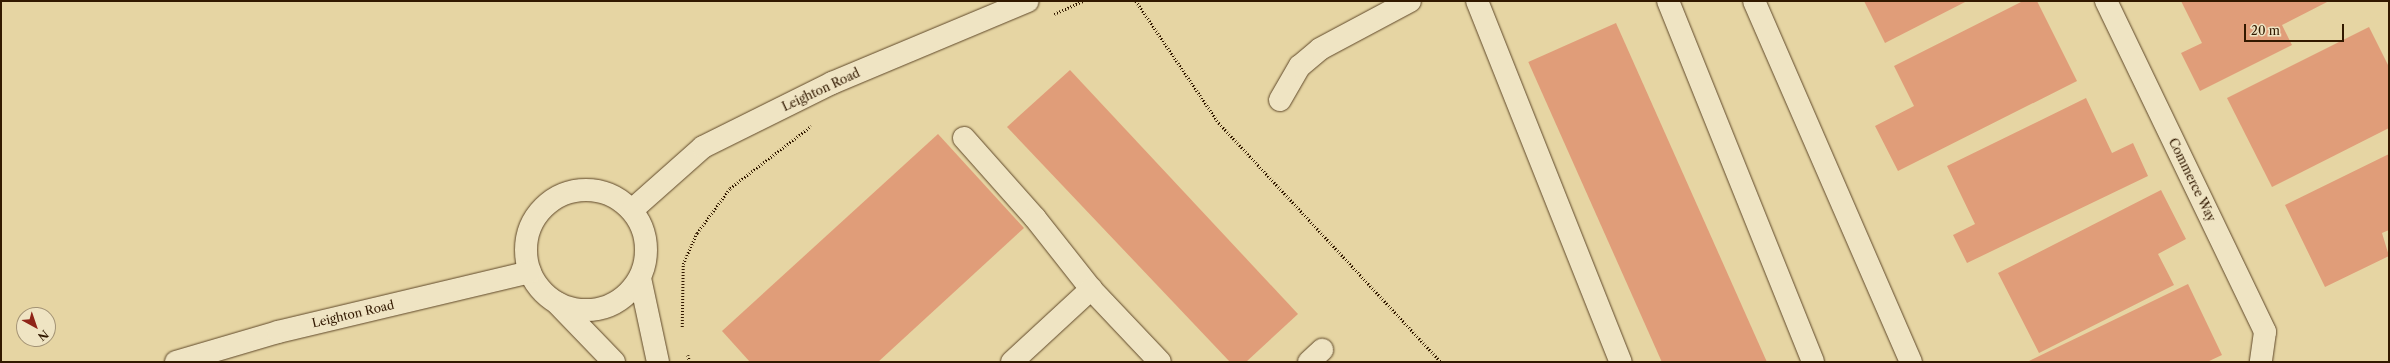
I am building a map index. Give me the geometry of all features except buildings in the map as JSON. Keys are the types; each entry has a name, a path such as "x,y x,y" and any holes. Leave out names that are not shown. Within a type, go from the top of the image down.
{"street":[{"name":"Leighton Road","path":"632,210 703,146 832,83 1028,1"},
{"path":"1280,100 1300,66 1320,49 1410,1"},
{"path":"1477,1 1621,362"},
{"path":"1668,1 1813,362"},
{"path":"1754,1 1911,362"},
{"name":"Commerce Way","path":"2106,1 2264,332 2261,362"},
{"path":"964,138 1035,218 1091,289 1160,362"},
{"path":"614,362 556,302 541,289 530,272 526,254 535,218 564,194 600,191 632,210 642,225 646,243 640,278 658,362"},
{"name":"Leighton Road","path":"176,362 278,332 530,272"},
{"path":"556,302 575,309 595,309 629,293 640,278"},
{"path":"1012,362 1091,289"}],"path":[{"path":"1136,1 1219,123 1441,362"},
{"path":"682,331 683,264 697,233 730,188 768,157 807,132 816,121"},
{"path":"686,350 690,362"}]}
